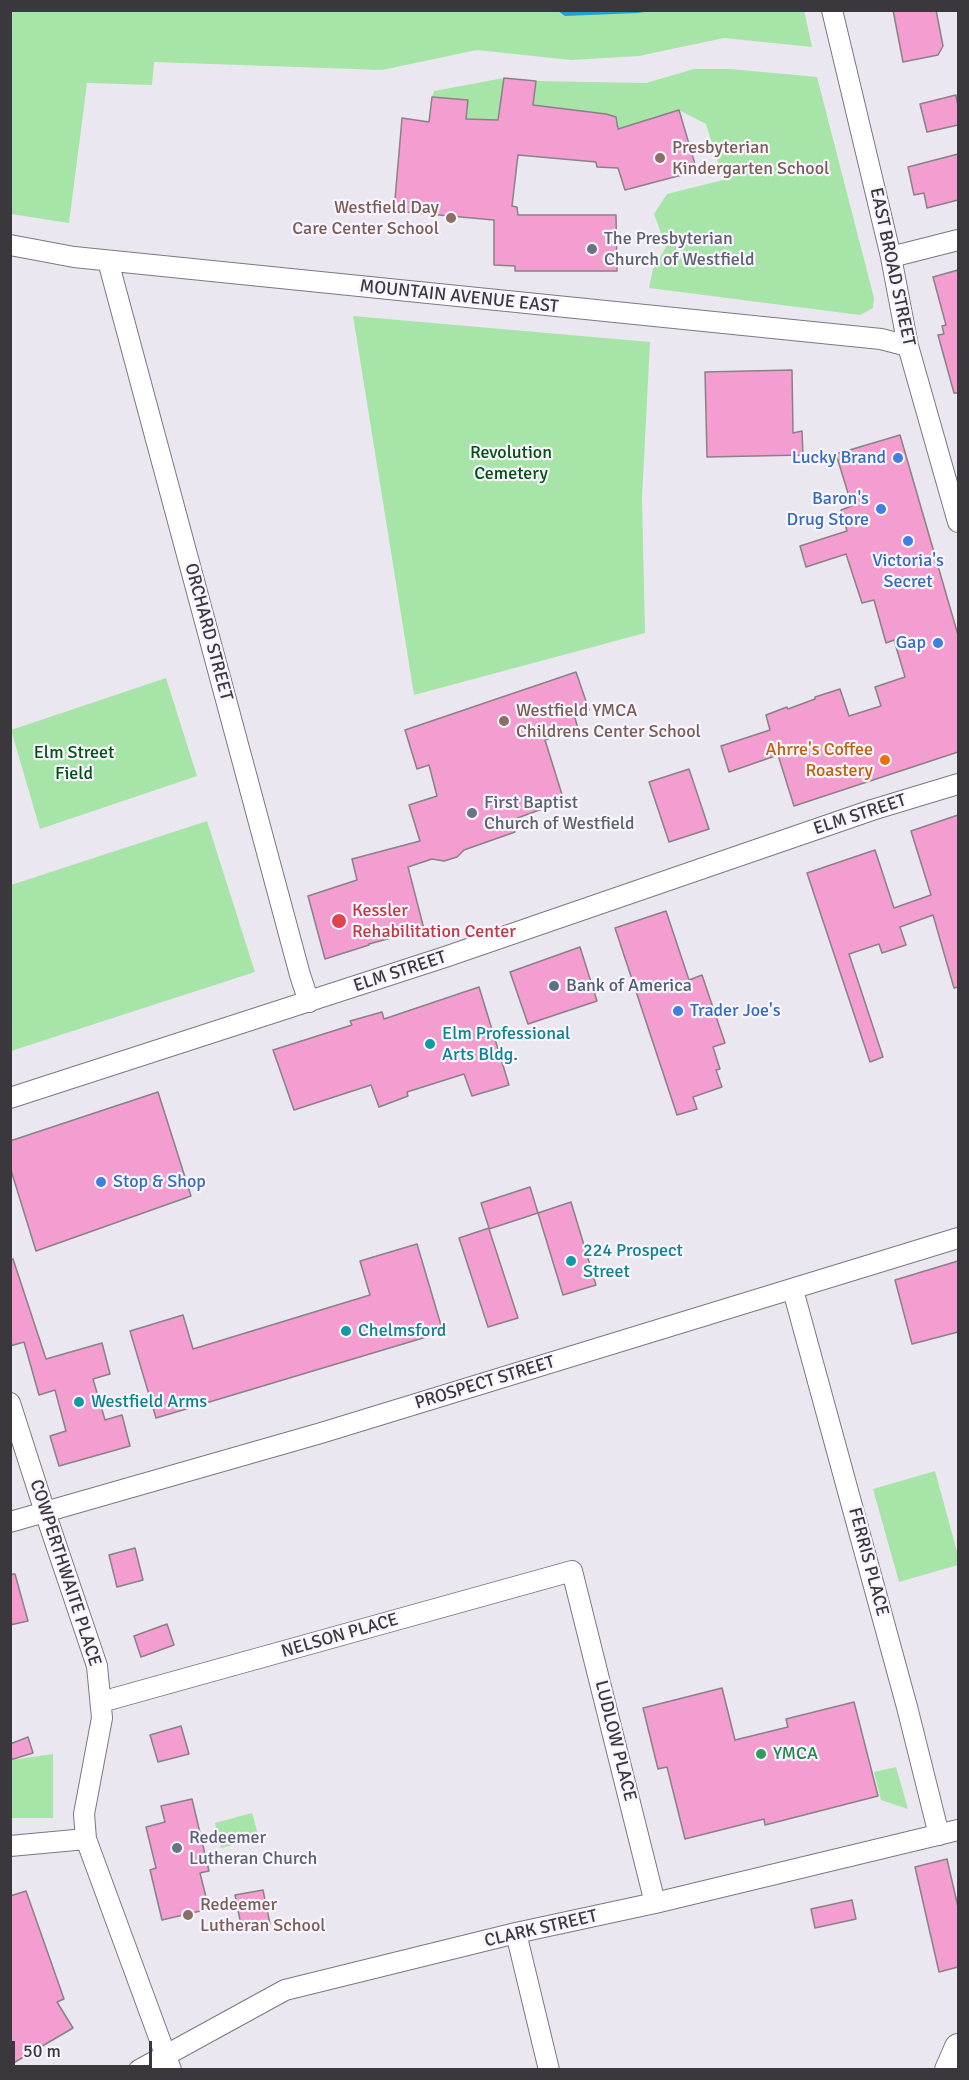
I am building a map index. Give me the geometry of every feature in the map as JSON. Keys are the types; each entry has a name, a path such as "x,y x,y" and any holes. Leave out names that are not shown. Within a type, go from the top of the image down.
{"main road":[{"path":"948,2070 958,2047"}],"street":[{"name":"EAST BROAD STREET","path":"832,10 891,257 908,346 957,511"},
{"path":"891,257 958,240"},
{"name":"MOUNTAIN AVENUE EAST","path":"10,245 74,258 869,338 908,346"},
{"name":"ORCHARD STREET","path":"108,261 296,963 309,1002"},
{"name":"ELM STREET","path":"10,1098 309,1002 872,810 958,784"},
{"name":"PROSPECT STREET","path":"10,1522 321,1433 958,1238"},
{"name":"FERRIS PLACE","path":"794,1290 904,1696 939,1835"},
{"name":"COWPERTHWAITE PLACE","path":"10,1403 97,1666 102,1718 84,1814 86,1839 169,2062"},
{"name":"NELSON PLACE","path":"101,1702 573,1571 574,1578"},
{"name":"LUDLOW PLACE","path":"574,1578 655,1903"},
{"name":"CLARK STREET","path":"139,2070 169,2062 285,1990 958,1830"},
{"path":"10,1846 86,1839"},
{"path":"516,1934 549,2070"}],"green space":[{"path":"804,10 812,47 724,38 639,56 571,60 477,50 382,70 154,62 152,85 87,83 69,223 11,214 10,11"},
{"path":"694,69 730,69 817,77 874,298 873,308 860,315 649,288 653,269 666,247 654,214 667,194 723,180 706,124 679,110 618,129 616,117 606,114 533,105 536,81 646,83"},
{"path":"504,78 498,120 466,119 468,100 432,97 434,91"},
{"name":"Revolution Cemetery","path":"353,316 650,342 642,498 645,633 414,695"},
{"name":"Elm Street Field","path":"166,678 197,776 40,829 11,730"},
{"path":"207,821 255,972 11,1051 11,885"},
{"path":"935,1471 958,1555 958,1565 899,1582 873,1489"},
{"path":"53,1754 53,1818 11,1818 11,1760"},
{"path":"896,1767 908,1809 881,1800 874,1772"},
{"path":"252,1813 259,1838 221,1848 215,1823"}],"water":[{"path":"558,11 649,11 565,16"}],"building":[{"path":"893,10 936,10 943,46 938,55 903,62"},
{"path":"504,78 536,81 533,105 606,114 616,117 618,129 679,110 697,171 625,190 618,168 597,167 596,162 518,155 512,206 517,207 518,215 616,215 617,271 515,271 515,266 494,265 494,220 394,211 402,118 429,122 432,97 468,100 466,119 498,120"},
{"path":"956,95 958,125 927,132 920,104"},
{"path":"958,154 958,200 927,208 924,193 914,195 908,167"},
{"path":"958,270 958,393 954,393 938,335 944,334 942,326 946,325 933,277"},
{"path":"792,370 793,433 802,431 803,455 707,457 705,372"},
{"path":"900,435 958,635 958,752 794,806 778,755 729,772 721,746 770,730 766,715 840,689 849,716 881,706 875,687 905,677 894,640 886,643 874,600 862,603 846,554 806,567 800,546 847,531 841,510 852,506 836,454"},
{"path":"576,672 589,710 574,715 578,728 545,740 564,801 512,820 515,832 464,850 457,857 444,861 432,859 408,867 424,929 325,959 308,896 357,880 352,859 420,841 409,805 437,796 429,765 417,769 405,730"},
{"path":"689,769 709,829 669,842 649,782"},
{"path":"958,815 958,987 954,988 933,915 900,927 906,945 882,953 879,944 849,954 883,1057 870,1062 807,873 875,850 894,908 931,895 911,831"},
{"name":"Trader Joe's","path":"666,911 689,980 702,975 725,1043 713,1047 720,1069 716,1070 722,1087 693,1097 697,1109 677,1115 615,928"},
{"path":"580,947 597,1001 528,1024 510,972"},
{"path":"479,987 509,1085 472,1096 464,1074 407,1092 408,1096 379,1107 371,1085 294,1110 273,1050 352,1025 350,1021 382,1012 384,1019"},
{"name":"Stop & Shop","path":"158,1092 191,1196 36,1251 10,1167 10,1141"},
{"path":"530,1187 538,1213 489,1229 518,1318 488,1327 459,1238 489,1228 481,1203"},
{"path":"571,1202 596,1285 563,1295 538,1213"},
{"name":"Chelmsford","path":"417,1244 443,1332 156,1418 130,1331 183,1315 193,1349 370,1295 360,1261"},
{"name":"Westfield Arms","path":"13,1259 46,1359 102,1343 110,1374 93,1379 105,1420 122,1415 130,1446 59,1466 50,1436 66,1431 55,1390 39,1395 24,1342 10,1346 10,1260"},
{"path":"958,1261 958,1332 912,1344 895,1280"},
{"path":"135,1548 143,1580 117,1587 109,1555"},
{"path":"10,1574 15,1574 28,1621 10,1625"},
{"path":"167,1624 174,1645 141,1657 134,1636"},
{"name":"YMCA","path":"722,1688 735,1740 788,1727 786,1719 854,1702 878,1796 765,1825 764,1819 685,1839 667,1767 658,1769 643,1708"},
{"path":"181,1726 189,1754 158,1762 150,1735"},
{"path":"28,1737 33,1753 10,1760 10,1744"},
{"name":"Redeemer Lutheran Church","path":"192,1799 209,1871 200,1873 209,1909 162,1920 150,1870 156,1868 146,1827 165,1822 161,1806"},
{"path":"947,1859 958,1907 958,1967 939,1972 915,1867"},
{"path":"263,1890 270,1924 242,1930 235,1895"},
{"path":"26,1891 64,1999 57,2002 73,2028 10,2065 10,1896"},
{"path":"852,1900 856,1919 815,1928 811,1909"}],"place":[{"name":"Presbyterian Kindergarten School","path":"660,158"},
{"name":"Westfield Day Care Center School","path":"451,218"},
{"name":"The Presbyterian Church of Westfield","path":"592,249"},
{"name":"Lucky Brand","path":"898,458"},
{"name":"Baron's Drug Store","path":"881,509"},
{"name":"Victoria's Secret","path":"908,541"},
{"name":"Gap","path":"938,643"},
{"name":"Westfield YMCA Childrens Center School","path":"504,721"},
{"name":"Ahrre's Coffee Roastery","path":"885,760"},
{"name":"First Baptist Church of Westfield","path":"472,813"},
{"name":"Kessler Rehabilitation Center","path":"339,921"},
{"name":"Bank of America","path":"554,986"},
{"name":"Trader Joe's","path":"678,1011"},
{"name":"Elm Professional Arts Bldg.","path":"430,1044"},
{"name":"Stop & Shop","path":"101,1182"},
{"name":"224 Prospect Street","path":"571,1261"},
{"name":"Chelmsford","path":"346,1331"},
{"name":"Westfield Arms","path":"79,1402"},
{"name":"YMCA","path":"761,1754"},
{"name":"Redeemer Lutheran Church","path":"177,1848"},
{"name":"Redeemer Lutheran School","path":"188,1915"}]}
